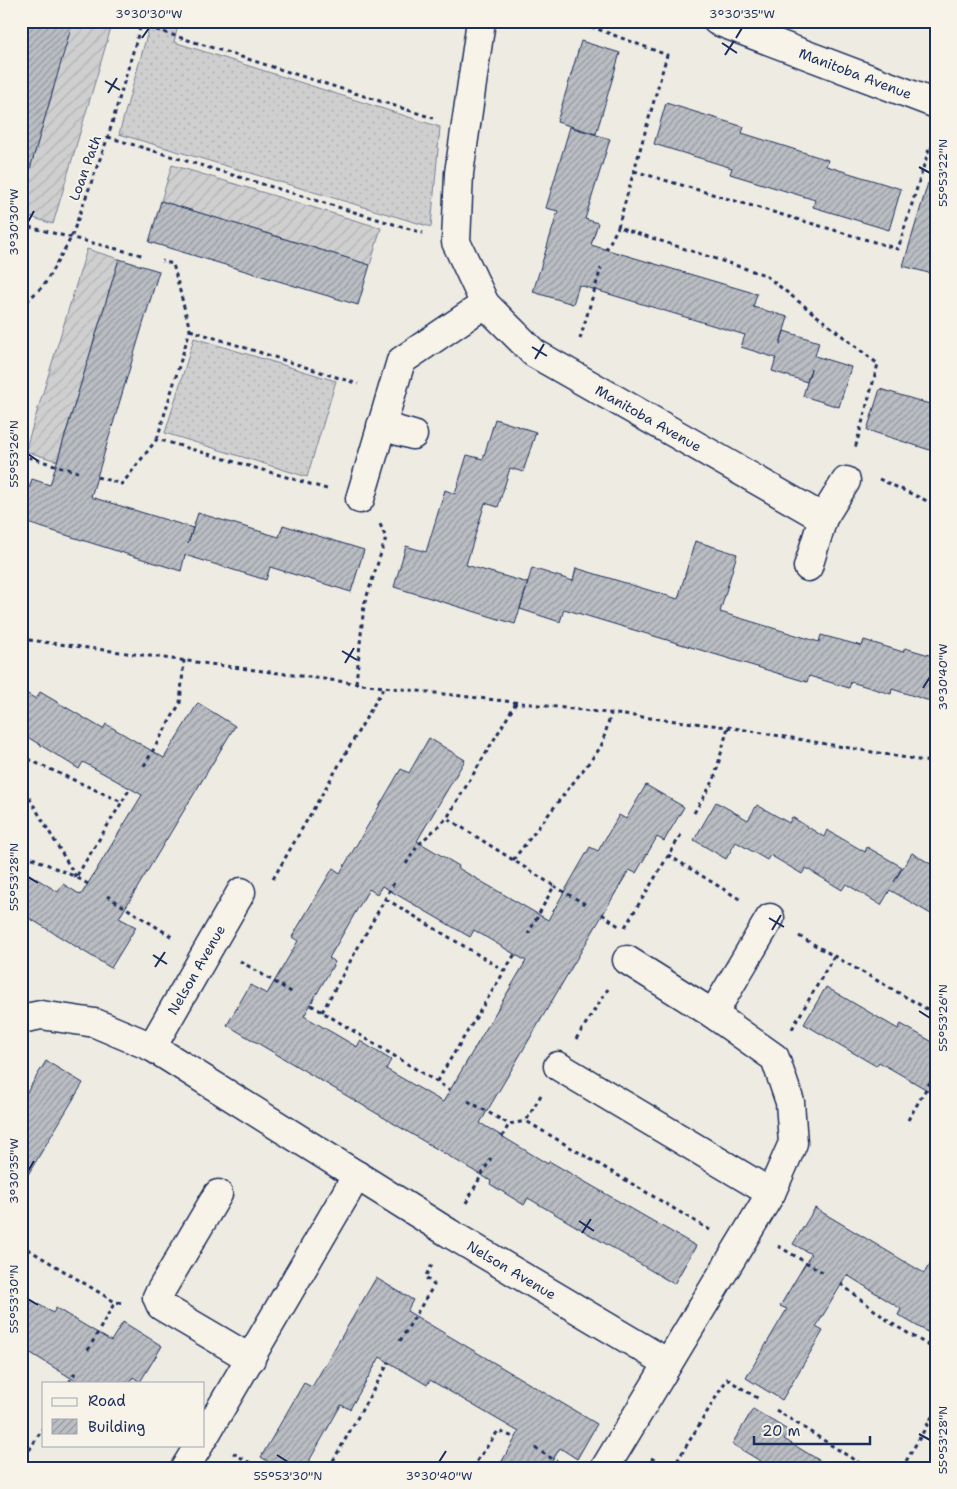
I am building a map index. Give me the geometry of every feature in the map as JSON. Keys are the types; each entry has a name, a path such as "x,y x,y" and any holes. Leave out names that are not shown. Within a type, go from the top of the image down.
{"street":[{"name":"Manitoba Avenue","path":"481,21 459,173 456,242 485,304 534,353 823,518"},
{"name":"Manitoba Avenue","path":"717,21 936,104"},
{"path":"360,499 401,361 485,304"},
{"path":"381,426 413,435"},
{"path":"808,566 823,518 848,473"},
{"name":"Nelson Avenue","path":"152,1047 241,892"},
{"path":"713,1014 770,918"},
{"path":"605,1468 771,1193 793,1143 790,1102 775,1058 713,1014 626,960"},
{"name":"Nelson Avenue","path":"21,1019 41,1015 95,1022 152,1047 449,1233 668,1363"},
{"path":"558,1066 771,1193"},
{"path":"205,1435 357,1175"},
{"path":"218,1194 157,1297 161,1306 251,1359"},
{"path":"185,1468 198,1446"}],"path":[{"path":"576,21 667,55 618,227 606,250"},
{"path":"141,23 467,128"},
{"name":"Loan Path","path":"21,307 44,285 72,238 108,138 141,23"},
{"path":"108,138 456,242"},
{"path":"634,170 898,249 930,146 936,139"},
{"path":"930,146 936,152"},
{"path":"21,225 145,256"},
{"path":"618,227 765,275 878,364 848,473 936,505"},
{"path":"97,477 122,484 157,439 190,330 173,264 162,261"},
{"path":"570,373 601,268"},
{"path":"190,330 391,395"},
{"path":"157,439 370,503 386,538 364,605 356,683"},
{"path":"21,455 78,472"},
{"path":"21,639 384,687 728,727 936,763"},
{"path":"144,766 180,703 184,660"},
{"path":"241,892 263,897 384,687"},
{"path":"406,864 418,845 447,818 516,703"},
{"path":"513,860 601,747 612,714"},
{"path":"694,813 714,780 728,727"},
{"path":"21,756 122,802"},
{"path":"21,784 76,877"},
{"path":"76,877 130,788"},
{"path":"447,818 585,904"},
{"path":"21,853 88,884"},
{"path":"668,855 834,956 935,1011 936,1019"},
{"path":"322,1012 395,881"},
{"path":"528,934 554,886"},
{"path":"107,896 293,994"},
{"path":"386,899 505,971"},
{"path":"602,914 624,930"},
{"path":"437,1081 515,954"},
{"path":"775,1058 834,956"},
{"path":"310,1005 450,1090"},
{"path":"908,1120 936,1072"},
{"path":"468,1101 510,1124 526,1121"},
{"path":"502,1137 510,1124"},
{"path":"749,1229 824,1273"},
{"path":"21,1246 116,1302 161,1306"},
{"path":"841,1284 891,1322 936,1350"},
{"path":"88,1350 116,1302"},
{"path":"329,1468 389,1362"},
{"path":"70,1382 76,1371"},
{"path":"673,1468 727,1379 759,1399"},
{"path":"776,1410 867,1468"},
{"path":"902,1468 936,1410"},
{"path":"21,1464 42,1429"},
{"path":"472,1468 498,1431 516,1438"},
{"path":"535,1448 567,1468"}],"shaded area":[{"path":"68,21 113,21 53,224 21,214 21,198 53,91"},
{"path":"151,21 179,21 174,42 440,127 431,227 119,134"},
{"path":"172,165 381,228 370,265 161,201"},
{"path":"87,249 119,259 57,461 25,451"},
{"path":"194,338 336,381 307,477 165,433"}],"building":[{"path":"21,21 73,21 30,169 21,168"},
{"path":"581,41 620,53 596,134 557,122"},
{"path":"666,103 744,127 742,133 828,160 826,166 901,189 889,230 813,207 815,200 730,174 732,168 654,144"},
{"path":"570,127 610,139 585,219 598,223 591,245 757,294 753,307 788,317 780,344 784,331 819,342 815,356 851,367 839,407 803,396 811,369 807,382 772,371 776,358 741,347 745,335 579,285 573,304 533,292 558,211 546,208"},
{"path":"928,183 936,184 936,275 903,266"},
{"path":"161,201 370,265 358,305 149,242"},
{"path":"119,259 159,271 91,497 193,528 188,544 198,513 279,537 283,525 364,550 351,592 270,567 266,580 185,555 181,571 21,521 21,514 32,479 50,485"},
{"path":"880,389 936,406 936,452 867,430"},
{"path":"495,419 536,432 523,472 510,468 498,507 485,503 466,565 528,583 515,624 394,587 406,546 426,552 445,490 455,494 467,455 483,459"},
{"path":"695,541 737,554 720,612 819,642 821,635 862,646 864,640 903,652 905,648 936,657 936,703 892,689 891,694 851,682 849,688 809,676 807,682 564,609 560,622 520,609 532,568 573,581 576,568 678,599"},
{"path":"21,690 36,699 40,692 103,729 106,724 164,758 198,703 235,726 119,918 136,927 111,968 21,913 21,869 58,892 63,884 81,895 142,795 83,762 79,769 21,733"},
{"path":"429,738 465,760 417,841 459,866 458,868 548,920 590,847 598,851 619,815 626,819 646,785 684,807 664,841 657,837 636,873 629,870 480,1123 548,1164 549,1161 696,1246 674,1284 528,1198 524,1205 490,1184 491,1181 227,1025 250,985 267,994 298,941 292,937 333,868 340,873 401,769 409,773","holes":["382,886 470,937 474,930 526,961 443,1102 386,1069 391,1060 360,1041 357,1047 304,1016 335,962 329,958 369,889 377,894"]},
{"path":"716,802 748,820 757,805 789,823 792,817 824,837 827,830 865,852 867,847 902,867 894,882 912,853 936,867 936,917 890,890 881,905 846,884 842,890 806,868 802,874 770,855 767,860 736,842 726,859 694,840"},
{"path":"826,987 898,1029 901,1024 936,1044 936,1095 879,1062 876,1066 804,1024"},
{"path":"46,1061 83,1083 21,1186 21,1102"},
{"path":"815,1208 924,1273 936,1254 936,1337 898,1315 901,1309 847,1275 816,1327 823,1331 782,1400 746,1378 787,1309 780,1306 811,1254 793,1244"},
{"path":"376,1278 413,1300 407,1311 597,1424 577,1459 560,1448 548,1468 498,1468 519,1432 430,1380 427,1385 380,1357 350,1409 341,1405 305,1468 278,1468 261,1457 304,1383 312,1387"},
{"path":"21,1294 53,1313 56,1308 111,1341 123,1322 162,1346 140,1382 133,1377 130,1382 77,1382 21,1347"},
{"path":"753,1409 789,1431 784,1439 832,1468 772,1468 732,1444"}]}
